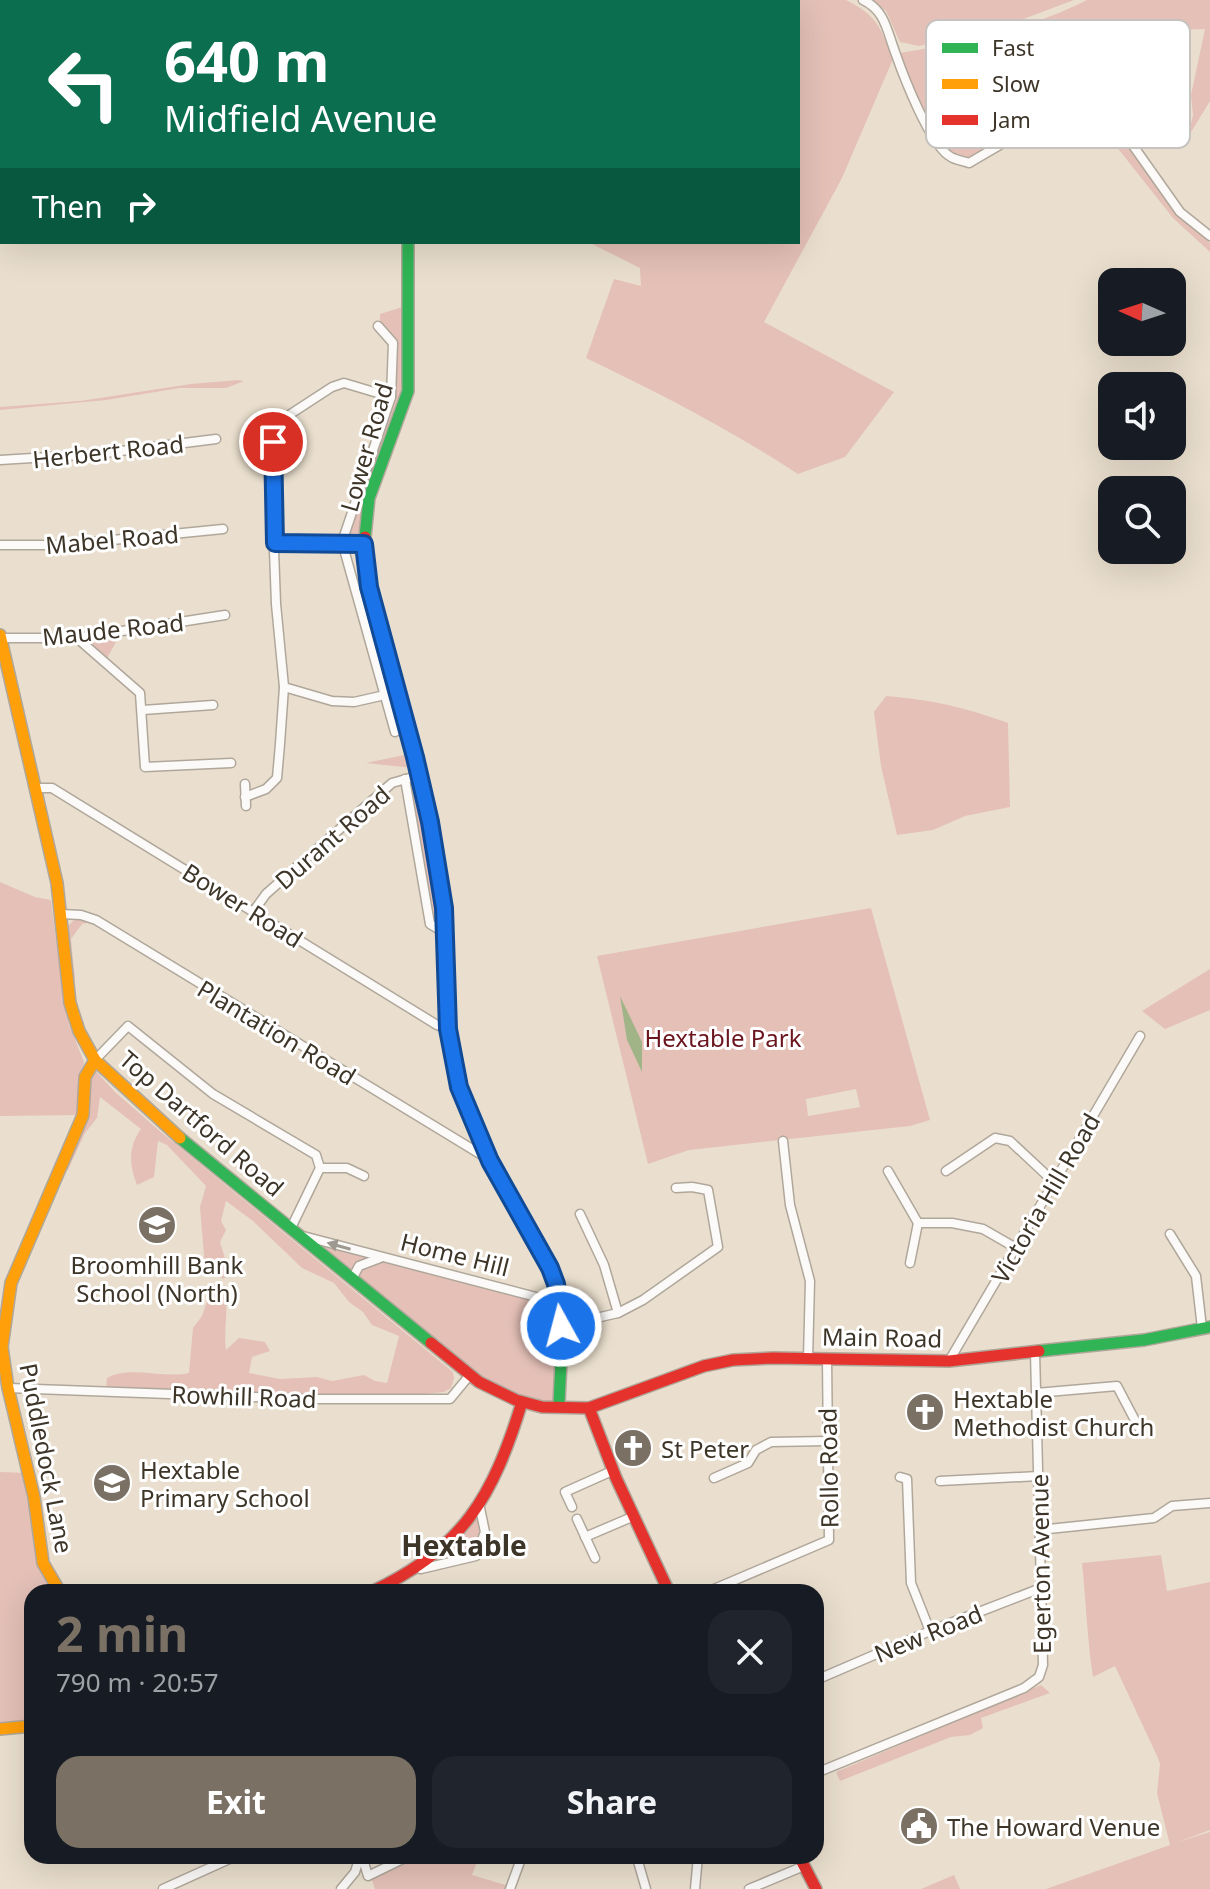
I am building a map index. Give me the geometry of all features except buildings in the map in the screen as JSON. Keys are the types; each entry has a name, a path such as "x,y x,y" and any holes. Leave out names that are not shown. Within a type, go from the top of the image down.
{"street":[{"path":"863,0 873,5 889,27 894,50 926,123"},
{"path":"943,148 948,156 969,163 995,148"},
{"path":"1135,148 1180,212 1210,236"},
{"name":"Lower Road","path":"408,244 408,391 367,509 364,544 369,587 420,775 433,837 445,933 448,1029 459,1087 490,1161 543,1251 556,1284 559,1303"},
{"name":"Lower Road","path":"378,326 393,343 391,397 342,542 395,732"},
{"path":"245,784 246,802 277,778 284,687 276,604 273,448 277,431 289,415 332,387 344,383 391,397"},
{"name":"Herbert Road","path":"0,460 97,454 216,439"},
{"name":"Mabel Road","path":"0,545 62,545 223,529"},
{"path":"275,543 364,544"},
{"name":"Maude Road","path":"0,637 77,638 225,615"},
{"name":"Top Dartford Road","path":"0,637 57,883 70,1003 79,1031 95,1060 158,1120 469,1376 522,1402 542,1407 559,1406"},
{"path":"77,638 140,693 145,767 231,763"},
{"path":"284,687 332,701 354,702 385,695"},
{"path":"143,710 213,705"},
{"name":"Durant Road","path":"253,912 266,894 392,783 420,775"},
{"path":"405,779 430,924 445,933"},
{"name":"Bower Road","path":"36,788 52,788 448,1029"},
{"name":"Plantation Road","path":"61,914 96,920 490,1161"},
{"path":"95,1060 128,1026 213,1094 316,1155 320,1168 294,1231"},
{"name":"Victoria Hill Road","path":"949,1361 1140,1036"},
{"name":"Puddledock Lane","path":"55,1584 43,1563 34,1497 8,1388 2,1347 11,1283 83,1115 85,1077 95,1060"},
{"path":"946,1171 995,1138 1010,1141 1055,1183"},
{"path":"783,1141 790,1205 810,1281 808,1359"},
{"path":"320,1168 347,1168 364,1176"},
{"path":"888,1171 918,1223 910,1263"},
{"path":"561,1326 618,1313 651,1295 718,1247 708,1190 676,1188"},
{"path":"580,1214 604,1265 618,1313"},
{"path":"918,1223 952,1223 983,1229 1016,1248"},
{"name":"Home Hill","path":"294,1231 380,1258 559,1303"},
{"path":"1170,1234 1196,1276 1206,1328"},
{"name":"Home Hill","path":"352,1279 359,1266 380,1258"},
{"path":"559,1303 559,1406"},
{"name":"Main Road","path":"559,1406 589,1408 704,1366 752,1358 949,1361 1144,1340 1206,1328"},
{"name":"Egerton Avenue","path":"824,1770 1032,1683 1039,1677 1043,1665 1035,1352"},
{"name":"Rollo Road","path":"726,1584 829,1540 827,1359"},
{"name":"Rowhill Road","path":"8,1388 307,1399 450,1399 469,1376"},
{"path":"1036,1393 1117,1386 1139,1428"},
{"path":"392,1584 458,1535 480,1508 511,1442 522,1402"},
{"path":"589,1408 612,1471 665,1584"},
{"path":"714,1478 730,1466 748,1463 756,1450 771,1442 828,1441"},
{"path":"572,1507 565,1492 612,1471"},
{"path":"940,1481 1039,1476"},
{"path":"900,1477 907,1479 911,1583 930,1631"},
{"path":"1039,1530 1154,1518 1172,1506 1210,1503"},
{"path":"414,1570 476,1556 485,1532 480,1508"},
{"path":"585,1537 632,1517"},
{"path":"577,1519 595,1558"},
{"name":"New Road","path":"824,1677 1041,1588"},
{"path":"0,1729 24,1727"},
{"path":"163,1889 218,1864"},
{"path":"341,1889 358,1864"},
{"path":"364,1864 368,1876 393,1864"},
{"path":"510,1889 519,1864"},
{"path":"639,1864 646,1889"},
{"path":"695,1889 697,1864"},
{"path":"749,1889 796,1864"},
{"path":"804,1864 816,1889"}],"green space":[{"path":"800,0 846,0 872,17 893,59 842,178 764,322 894,392 845,457 798,474 694,413 586,358 614,279 641,286 640,268 592,244 800,244"},
{"path":"872,0 1074,0 1021,20 926,20 926,44 919,46 900,42 886,11"},
{"path":"1087,0 1210,0 1210,101 1190,134 1193,115 1191,95 1205,29 1190,30 1190,20 1040,20"},
{"path":"926,49 926,118 922,111 900,53"},
{"path":"943,148 995,148 969,163 948,156"},
{"path":"1118,148 1138,148 1177,212 1210,243 1210,252 1173,218"},
{"path":"409,305 408,379 375,479 364,543 342,542 392,397 393,337 380,323 380,314"},
{"path":"238,380 244,381 226,388 180,388 106,400 0,410 0,407 80,401"},
{"path":"122,631 105,662 77,638"},
{"path":"886,696 948,705 1008,723 1010,807 965,816 933,830 897,835 881,766 874,712"},
{"path":"409,754 413,768 366,763"},
{"path":"413,781 419,792 440,906 440,921 437,923 432,914 410,783"},
{"path":"0,882 35,897 51,900 64,1002 84,1062 83,1115 0,1116"},
{"name":"Hextable Park","path":"871,908 930,1120 910,1126 689,1150 648,1164 597,956","holes":["856,1089 860,1107 808,1116 806,1099"]},
{"path":"75,919 90,922 82,924 71,939 75,979 70,980 66,928"},
{"path":"1210,969 1210,1010 1165,1029 1142,1011"},
{"path":"93,1068 161,1132 453,1372 451,1388 425,1394 301,1394 106,1388 107,1378 116,1374 189,1373 193,1328 202,1316 213,1284 224,1286 226,1293 226,1350 239,1338 265,1342 270,1351 252,1357 249,1373 280,1379 317,1377 332,1381 364,1375 387,1383 399,1336 372,1325 334,1283 302,1268 253,1221 226,1201 221,1221 226,1230 220,1242 230,1275 223,1279 205,1267 200,1207 206,1186 167,1145 158,1141 154,1177 137,1185 131,1156 141,1129 100,1097 97,1118 85,1133 68,1170 64,1168 87,1079"},
{"path":"299,1235 559,1303 559,1405 542,1407 498,1391"},
{"path":"0,1472 27,1473 42,1563 54,1584 24,1584 24,1727 0,1729"},
{"path":"479,1510 484,1532 475,1556 417,1569"},
{"path":"1161,1555 1167,1591 1210,1582 1210,1830 1178,1842 1210,1832 1210,1889 1046,1889 1170,1845 1157,1793 1158,1758 1115,1666 1093,1677 1082,1563"},
{"path":"1041,1685 1050,1693 981,1718 983,1728 970,1735 951,1737 840,1781 836,1772"},
{"path":"399,1864 476,1864 472,1875 509,1886 510,1889 375,1889 372,1880"},
{"path":"954,1875 960,1889 921,1889"}],"shaded area":[{"path":"620,996 642,1042 642,1072 627,1040"}],"traffic: fast":[{"path":"365,537 369,498 408,391 408,244"},
{"path":"454,1063 478,1135 553,1273 562,1329 559,1406"},
{"path":"180,1138 431,1343"},
{"path":"1039,1351 1144,1340 1210,1327"}],"traffic: slow":[{"path":"0,635 57,883 70,1003 79,1031 95,1060 180,1138"},
{"path":"55,1584 43,1563 34,1497 8,1388 2,1347 11,1283 83,1115 85,1077 95,1060"},
{"path":"0,1729 24,1727"}],"traffic: jam":[{"path":"365,537 365,562 420,775 437,862 446,925 449,1023 454,1063"},
{"path":"431,1343 479,1382 516,1400 542,1407 589,1408 704,1366 733,1360 949,1361 1039,1351"},
{"path":"386,1584 429,1558 452,1538 470,1516 499,1466 522,1402"},
{"path":"589,1408 616,1478 665,1584"},
{"path":"803,1864 816,1889"}],"place":[{"name":"Broomhill Bank School (North)","path":"157,1225"},
{"name":"Hextable Methodist Church","path":"925,1412"},
{"name":"St Peter","path":"633,1448"},
{"name":"Hextable Primary School","path":"112,1483"},
{"name":"The Howard Venue","path":"919,1826"}],"district":[{"name":"Hextable","path":"464,1545"}],"route":[{"path":"273,442 275,543 364,544 369,587 430,822 444,908 448,1029 459,1087 490,1161 543,1251 556,1284 561,1326"}]}
